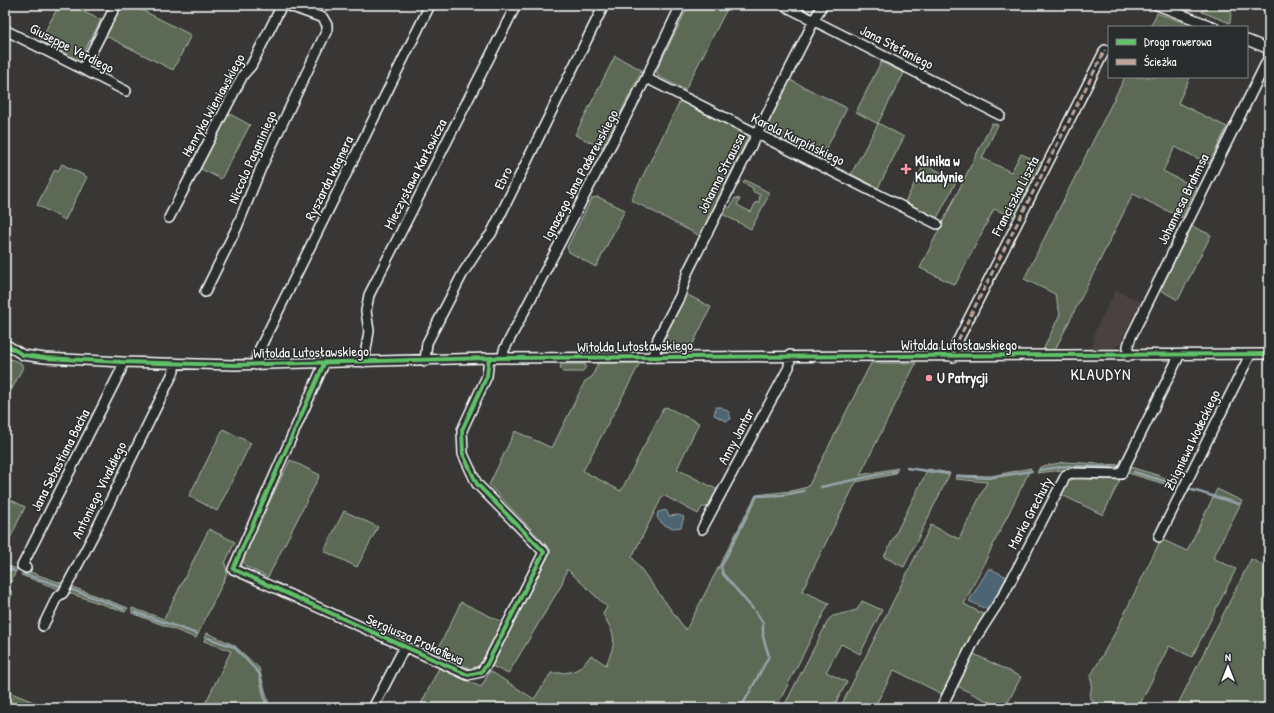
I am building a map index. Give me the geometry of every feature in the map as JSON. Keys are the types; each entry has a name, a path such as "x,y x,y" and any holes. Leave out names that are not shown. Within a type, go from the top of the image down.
{"street":[{"path":"83,69 116,5"},
{"name":"Henryka Wieniawskiego","path":"169,218 243,75 251,66 282,5"},
{"name":"Niccolo Paganiniego","path":"205,292 237,227 261,168 326,34 327,25 323,18 287,5"},
{"name":"Ryszarda Wagnera","path":"256,365 257,354 430,5"},
{"name":"Mieczysława Karłowicza","path":"364,362 370,331 366,311 369,295 516,5"},
{"name":"Ebro","path":"425,361 427,342 463,272 491,234 604,5"},
{"name":"Ignacego Jana Paderewskiego","path":"503,358 504,350 530,298 646,78 681,5"},
{"name":"Jana Stefaniego","path":"782,5 1000,115"},
{"name":"Johanna Straussa","path":"654,357 658,338 680,296 688,271 822,5"},
{"path":"1157,5 1211,26"},
{"name":"Giuseppe Verdiego","path":"5,30 126,91"},
{"path":"1248,40 1269,48"},
{"name":"Franciszka Liszta","path":"953,357 956,344 1104,50"},
{"name":"Johannesa Brahmsa","path":"1128,356 1128,346 1131,337 1269,57"},
{"name":"Karola Kurpińskiego","path":"646,78 937,224"},
{"name":"Witolda Lutosławskiego","path":"5,344 18,353 32,357 122,362 256,365 489,358 790,355 953,357 1179,356 1269,354"},
{"name":"Anny Jantar","path":"702,529 789,368 790,355"},
{"name":"Zbigniewa Wodeckiego","path":"1159,537 1250,355"},
{"name":"Marka Grechuty","path":"941,708 975,639 1004,594 1066,475 1071,473 1121,474 1179,356"},
{"name":"Sergiusza Prokofiewa","path":"324,364 233,569 468,675 481,672 487,664 544,552 477,484 463,454 462,430 487,376 489,358"},
{"name":"Jana Sebastiana Bacha","path":"26,568 22,566 121,370 122,362"},
{"name":"Antoniego Vivaldiego","path":"43,626 57,597 63,593 95,532 174,371 174,363"},
{"path":"373,708 405,646"}],"shaded area":[{"path":"1116,290 1141,302 1120,344 1111,349 1092,349 1095,331"}],"green space":[{"path":"59,5 69,5 101,20 81,57 76,59 40,41"},
{"path":"122,5 132,5 191,35 173,70 106,36"},
{"path":"689,5 729,5 685,90 658,76 656,71"},
{"path":"1203,5 1232,5 1230,23 1202,12"},
{"path":"1157,13 1194,26 1150,26"},
{"path":"615,56 642,70 603,148 575,135"},
{"path":"881,62 904,73 878,123 904,137 878,188 851,174 878,124 856,112"},
{"path":"1124,78 1190,78 1178,103 1227,127 1209,164 1175,147 1163,171 1197,188 1182,218 1133,194 1055,350 1043,350 1060,314 1055,294 1024,279"},
{"path":"790,80 847,108 821,159 770,133 767,125"},
{"path":"680,101 717,120 718,118 747,133 749,136 700,236 631,200"},
{"path":"228,113 250,125 221,179 199,168"},
{"path":"992,123 998,125 982,158 1011,172 1021,154 1043,163 1016,218 994,209 955,285 920,268"},
{"path":"62,164 87,177 65,220 37,205 55,169 58,171"},
{"path":"924,164 957,180 937,218 905,202"},
{"path":"745,180 770,193 751,229 722,214 726,206 730,208 735,198 740,199 737,205 751,212 756,202 759,203 760,195 752,191 753,188 743,183"},
{"path":"598,197 625,210 596,267 569,252 567,247 592,198"},
{"path":"1192,226 1211,235 1178,300 1160,290"},
{"path":"684,293 711,307 690,350 664,350 662,346 667,335 665,333"},
{"path":"5,357 21,363 23,367 5,403"},
{"path":"598,363 640,363 583,471 621,491 663,409 666,407 699,423 677,469 720,491 711,507 702,507 698,514 663,495 632,557 686,630 756,495 791,491 808,487 871,363 916,363 860,475 898,468 895,474 856,482 802,591 829,603 776,708 419,708 439,668 481,687 490,671 534,699 551,673 574,671 578,669 591,655 606,665 614,639 603,614 607,607 567,569 561,586 508,674 492,666 551,550 489,485 515,431 552,448 585,381 592,377"},
{"path":"561,364 585,364 586,367 582,372 563,372 560,369"},
{"path":"223,429 251,443 217,511 189,496"},
{"path":"290,460 320,475 268,577 245,566 242,558"},
{"path":"1064,462 1121,465 1118,471 1062,470 1037,473 1040,467"},
{"path":"1127,466 1173,480 1171,486 1125,472"},
{"path":"1031,468 964,604 985,615 942,694 894,670 874,708 840,708 931,525 959,539 987,482 955,479 957,475 991,476"},
{"path":"928,469 950,473 904,567 884,557"},
{"path":"1075,478 1120,480 1103,515 1060,494 1065,483"},
{"path":"1217,489 1242,501 1213,558 1236,569 1192,657 1169,646 1138,708 1098,708 1090,697 1092,683 1090,677 1115,633 1161,539 1187,551"},
{"path":"5,497 25,507 5,549"},
{"path":"344,511 378,527 357,567 324,551"},
{"path":"209,529 235,542 225,563 227,574 196,638 132,613 132,608 164,619"},
{"path":"1251,559 1269,568 1269,708 1176,708"},
{"path":"5,565 17,569 8,588 13,593 5,608"},
{"path":"24,570 64,584 61,590 21,575"},
{"path":"70,586 128,608 125,612 66,592"},
{"path":"862,601 882,610 860,654 841,644 826,672 847,682 833,708 783,708 829,619 833,616 857,610"},
{"path":"461,602 502,622 480,665 471,669 436,653"},
{"path":"207,633 234,645 259,668 270,708 203,708 231,651 204,641"},
{"path":"972,653 1021,677 1005,708 1001,708 957,686"},
{"path":"5,690 9,692 48,708 5,708"}],"water":[{"path":"716,407 721,407 729,412 731,419 726,421 714,415"},
{"path":"666,510 669,516 678,515 684,517 681,527 670,527 659,520 657,517 658,512"},
{"path":"989,568 1007,577 988,610 969,601"}],"waterway":[{"path":"1039,470 1066,466 1120,467"},
{"path":"907,468 948,474"},
{"path":"821,487 895,471"},
{"path":"957,476 988,478 1032,471"},
{"path":"1134,472 1171,483"},
{"path":"1189,489 1239,504"},
{"path":"753,609 723,574 721,567 757,496 782,495 804,491"},
{"path":"5,567 14,571"},
{"path":"24,574 61,586"},
{"path":"70,589 124,609"},
{"path":"135,612 197,634"},
{"path":"741,708 769,656 763,637 763,623 756,612"},
{"path":"208,638 234,647 259,673 267,708"}],"marked path":[{"path":"953,357 956,344 1105,50"}],"cycle path":[{"path":"5,344 23,355 45,358 235,365 489,358 1269,354"},
{"path":"324,364 233,569 468,675 481,672 487,664 544,552 477,484 463,454 462,430 487,376 489,358"}],"place":[{"name":"Klinika w Klaudynie","path":"906,169"},
{"name":"U Patrycji","path":"929,378"}],"district":[{"name":"KLAUDYN","path":"1101,374"}]}
